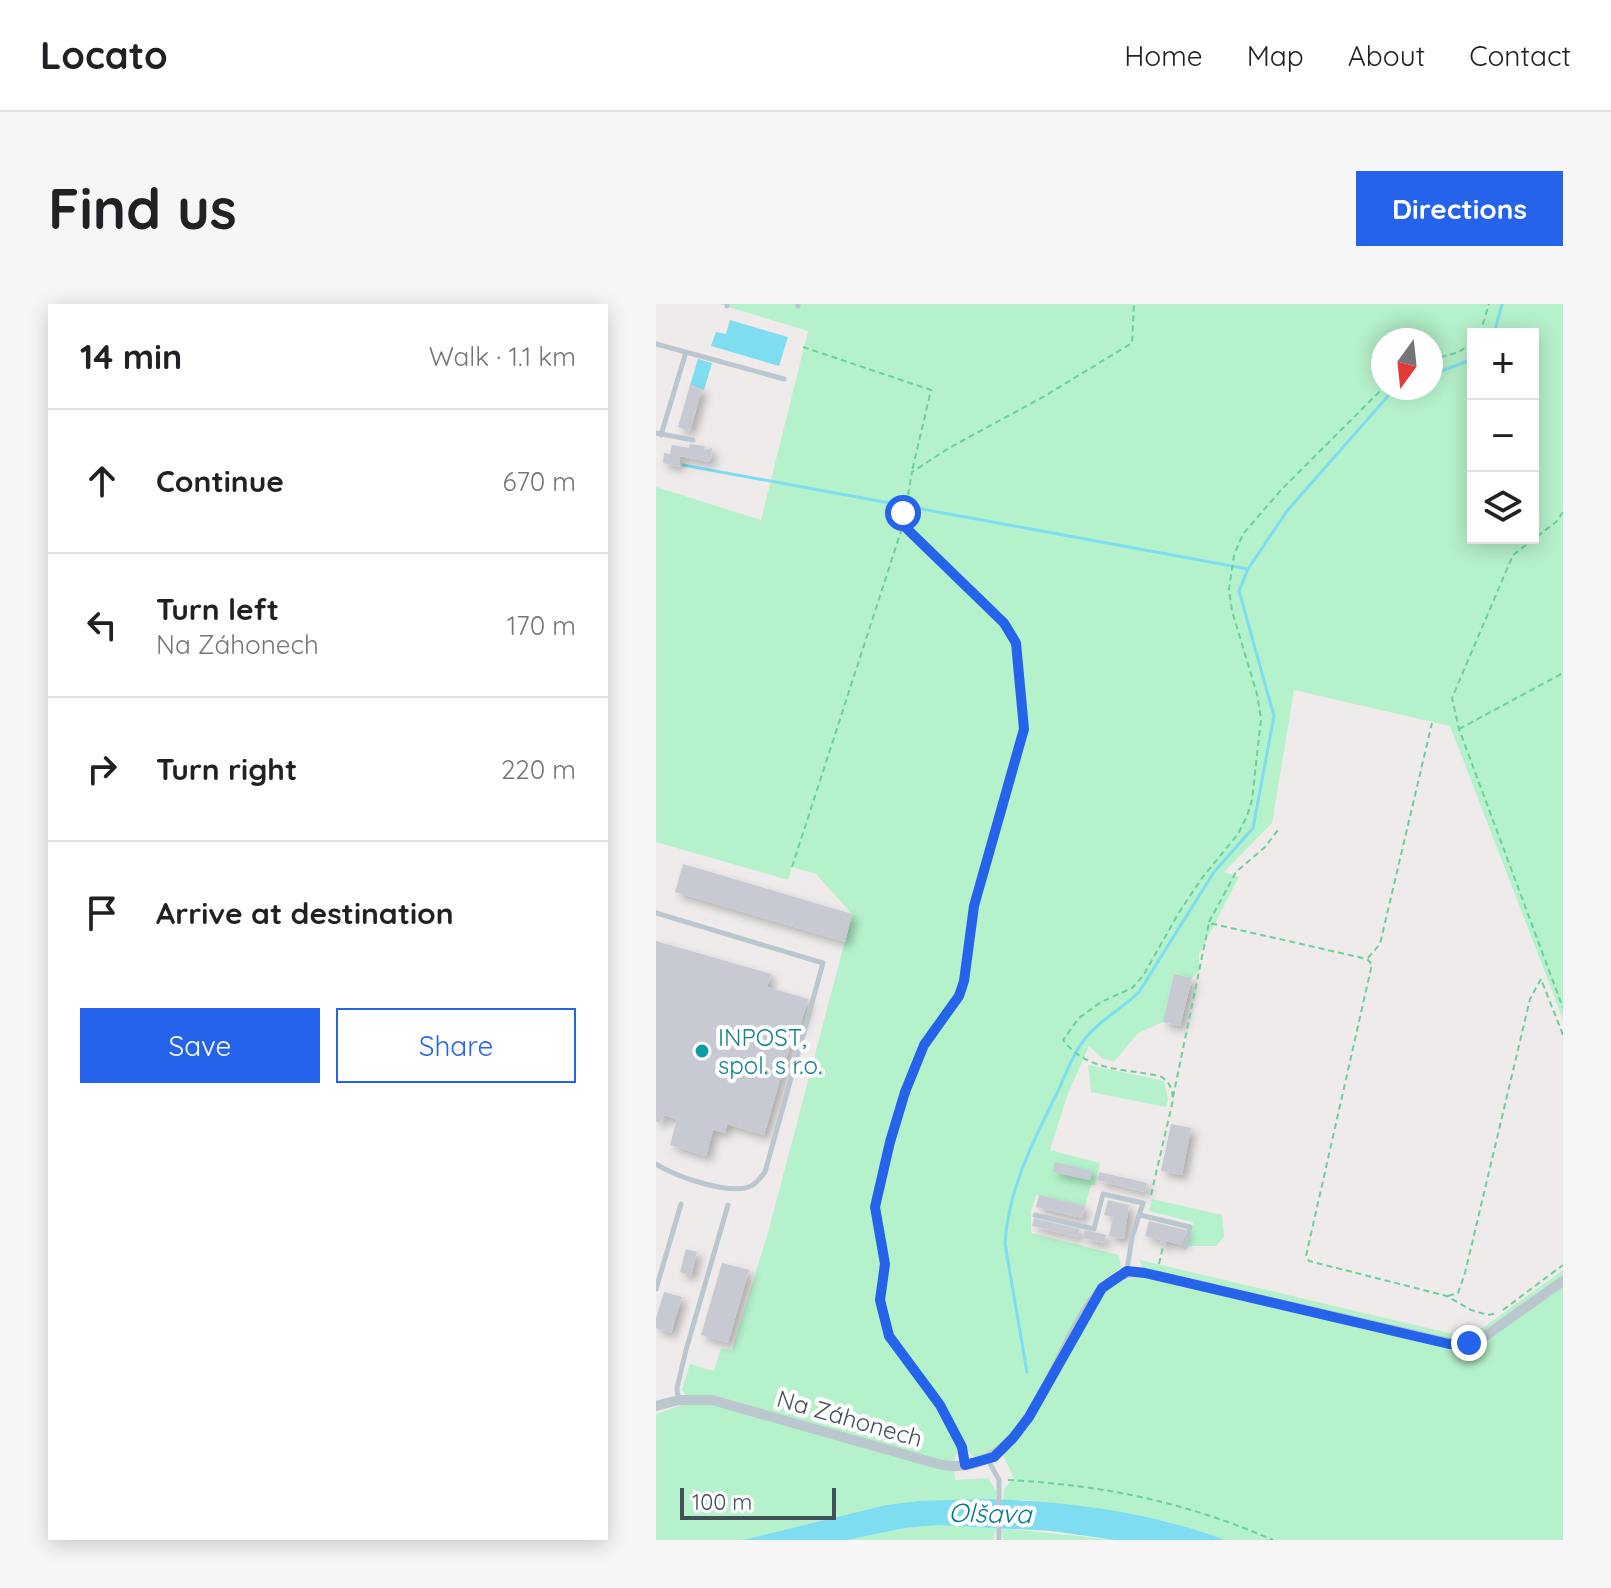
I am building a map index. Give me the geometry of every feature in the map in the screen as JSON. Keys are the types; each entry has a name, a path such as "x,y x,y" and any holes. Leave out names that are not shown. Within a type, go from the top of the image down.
{"street":[{"path":"988,1460 1003,1450 1029,1417 1102,1288 1127,1271 1455,1344 1474,1342 1488,1334 1563,1281"},
{"name":"Na Záhonech","path":"656,1406 678,1400 712,1400 938,1464 965,1465 988,1460"}],"lane":[{"path":"656,344 784,379"},
{"path":"686,352 658,434 693,440"},
{"path":"656,913 823,963 765,1172 755,1185 726,1189 656,1164"},
{"path":"1035,1215 1094,1229 1103,1194 1143,1203 1132,1237 1127,1271"},
{"path":"656,1289 681,1204"},
{"path":"678,1400 677,1388 686,1350 728,1205"},
{"path":"1140,1215 1190,1227 1185,1247"},
{"path":"988,1460 999,1480 999,1538"}],"path":[{"path":"912,472 1132,343 1134,304"},
{"path":"1482,328 1489,304"},
{"path":"1443,357 1467,346"},
{"path":"792,867 903,525 903,513 931,390 803,347"},
{"path":"1173,1100 1167,1080 1087,1062 1073,1054 1063,1040 1079,1018 1101,1002 1132,988 1143,976 1178,914 1238,834 1247,816 1252,800 1261,719 1257,694 1232,611 1229,589 1234,555 1243,534 1281,490 1371,400"},
{"path":"1563,512 1556,522 1513,555 1452,698 1459,729 1563,1008"},
{"path":"903,525 1004,623 1016,643 1024,729 974,906 964,981 959,996 924,1045 905,1092 875,1207 885,1264 880,1300 889,1336 940,1405 962,1447 965,1465"},
{"path":"1459,729 1563,673"},
{"path":"1367,959 1380,944 1432,723"},
{"path":"1151,1195 1209,923 1236,872 1265,847 1278,830"},
{"path":"1209,923 1367,959 1372,964 1306,1256 1309,1261 1447,1296 1471,1310 1488,1315 1497,1314 1563,1265"},
{"path":"1447,1296 1458,1293 1465,1273 1530,999 1541,979 1563,1035"},
{"path":"1159,1264 1163,1246"},
{"path":"999,1480 1130,1494 1196,1509 1273,1540"}],"green space":[{"path":"719,304 1563,304 1563,1019 1450,726 1294,690 1272,823 1224,872 1239,877 1199,954 1199,971 1192,978 1174,974 1163,1022 1138,1033 1114,1062 1102,1058 1089,1046 1067,1096 1050,1150 1100,1163 1095,1185 1091,1185 1085,1206 1036,1195 1031,1211 1031,1233 1119,1255 1121,1267 1098,1285 1031,1404 1005,1443 976,1459 963,1446 957,1454 955,1480 988,1478 996,1491 996,1500 919,1501 886,1505 743,1540 656,1540 656,1414 691,1402 682,1390 690,1364 714,1371 721,1348 732,1350 769,1229 852,914 816,874 792,867 788,880 656,842 656,487 761,520 808,331"},
{"path":"1088,1065 1164,1081 1168,1099 1166,1107 1091,1092"},
{"path":"1152,1199 1222,1215 1224,1237 1216,1246 1188,1246 1193,1222 1149,1211"},
{"path":"1140,1260 1453,1334 1483,1328 1563,1270 1563,1276 1476,1337 1454,1341 1142,1269"},
{"path":"1144,1276 1456,1348 1472,1346 1563,1285 1563,1540 1225,1540 1166,1521 1026,1500 1003,1500 1004,1489 1014,1478 1003,1455 1034,1415 1103,1294 1116,1282"},
{"path":"939,1525 997,1527 993,1540 847,1540 905,1528"},
{"path":"1002,1528 1115,1540 1003,1540"}],"water":[{"path":"730,320 788,337 779,366 711,346 716,332 726,334"},
{"path":"698,359 712,363 704,390 690,385"},
{"name":"Olšava","path":"983,1499 1106,1509 1166,1522 1225,1540 1115,1540 1052,1531 939,1525 905,1528 847,1540 743,1540 886,1505"}],"building":[{"path":"690,385 702,389 690,431 678,427"},
{"path":"690,444 705,446 704,450 712,448 709,462 680,456 679,467 663,463 664,453 670,454 672,445 689,448"},
{"path":"683,864 852,914 845,942 675,892"},
{"name":"INPOST, spol. s r.o.","path":"656,941 771,974 767,987 808,999 800,1027 796,1025 764,1135 727,1124 725,1133 713,1130 706,1156 670,1145 677,1119 663,1115 661,1123 656,1122"},
{"path":"1174,974 1192,978 1180,1026 1163,1022"},
{"path":"1171,1124 1191,1128 1182,1175 1161,1171"},
{"path":"1055,1162 1092,1171 1090,1180 1053,1172"},
{"path":"1099,1172 1147,1183 1145,1192 1097,1180"},
{"path":"1039,1195 1085,1206 1082,1218 1036,1207"},
{"path":"1108,1200 1129,1205 1124,1239 1109,1236 1113,1217 1104,1215"},
{"path":"1034,1218 1080,1229 1078,1237 1032,1226"},
{"path":"1149,1221 1186,1230 1182,1245 1166,1241 1165,1246 1160,1245 1161,1240 1145,1236"},
{"path":"1085,1230 1106,1235 1104,1243 1083,1238"},
{"path":"686,1249 697,1252 691,1276 680,1272"},
{"path":"722,1263 749,1270 728,1343 701,1335"},
{"path":"664,1292 682,1297 671,1333 656,1328"}],"waterway":[{"path":"1496,328 1502,304"},
{"path":"1443,370 1467,361"},
{"path":"1027,1372 1005,1244 1017,1183 1080,1045 1096,1027 1139,992 1214,872 1253,828 1274,716 1239,591 1248,569 1287,511 1384,400"},
{"path":"683,465 1248,569"}],"place":[{"name":"INPOST, spol. s r.o.","path":"702,1051"}],"route":[{"path":"903,513 903,525 1004,623 1016,643 1024,729 974,906 964,981 959,996 924,1045 905,1092 875,1207 885,1264 880,1300 889,1336 940,1405 962,1447 965,1465 988,1460 1009,1443 1029,1417 1095,1298 1108,1282 1127,1271 1449,1344 1469,1343"}]}
